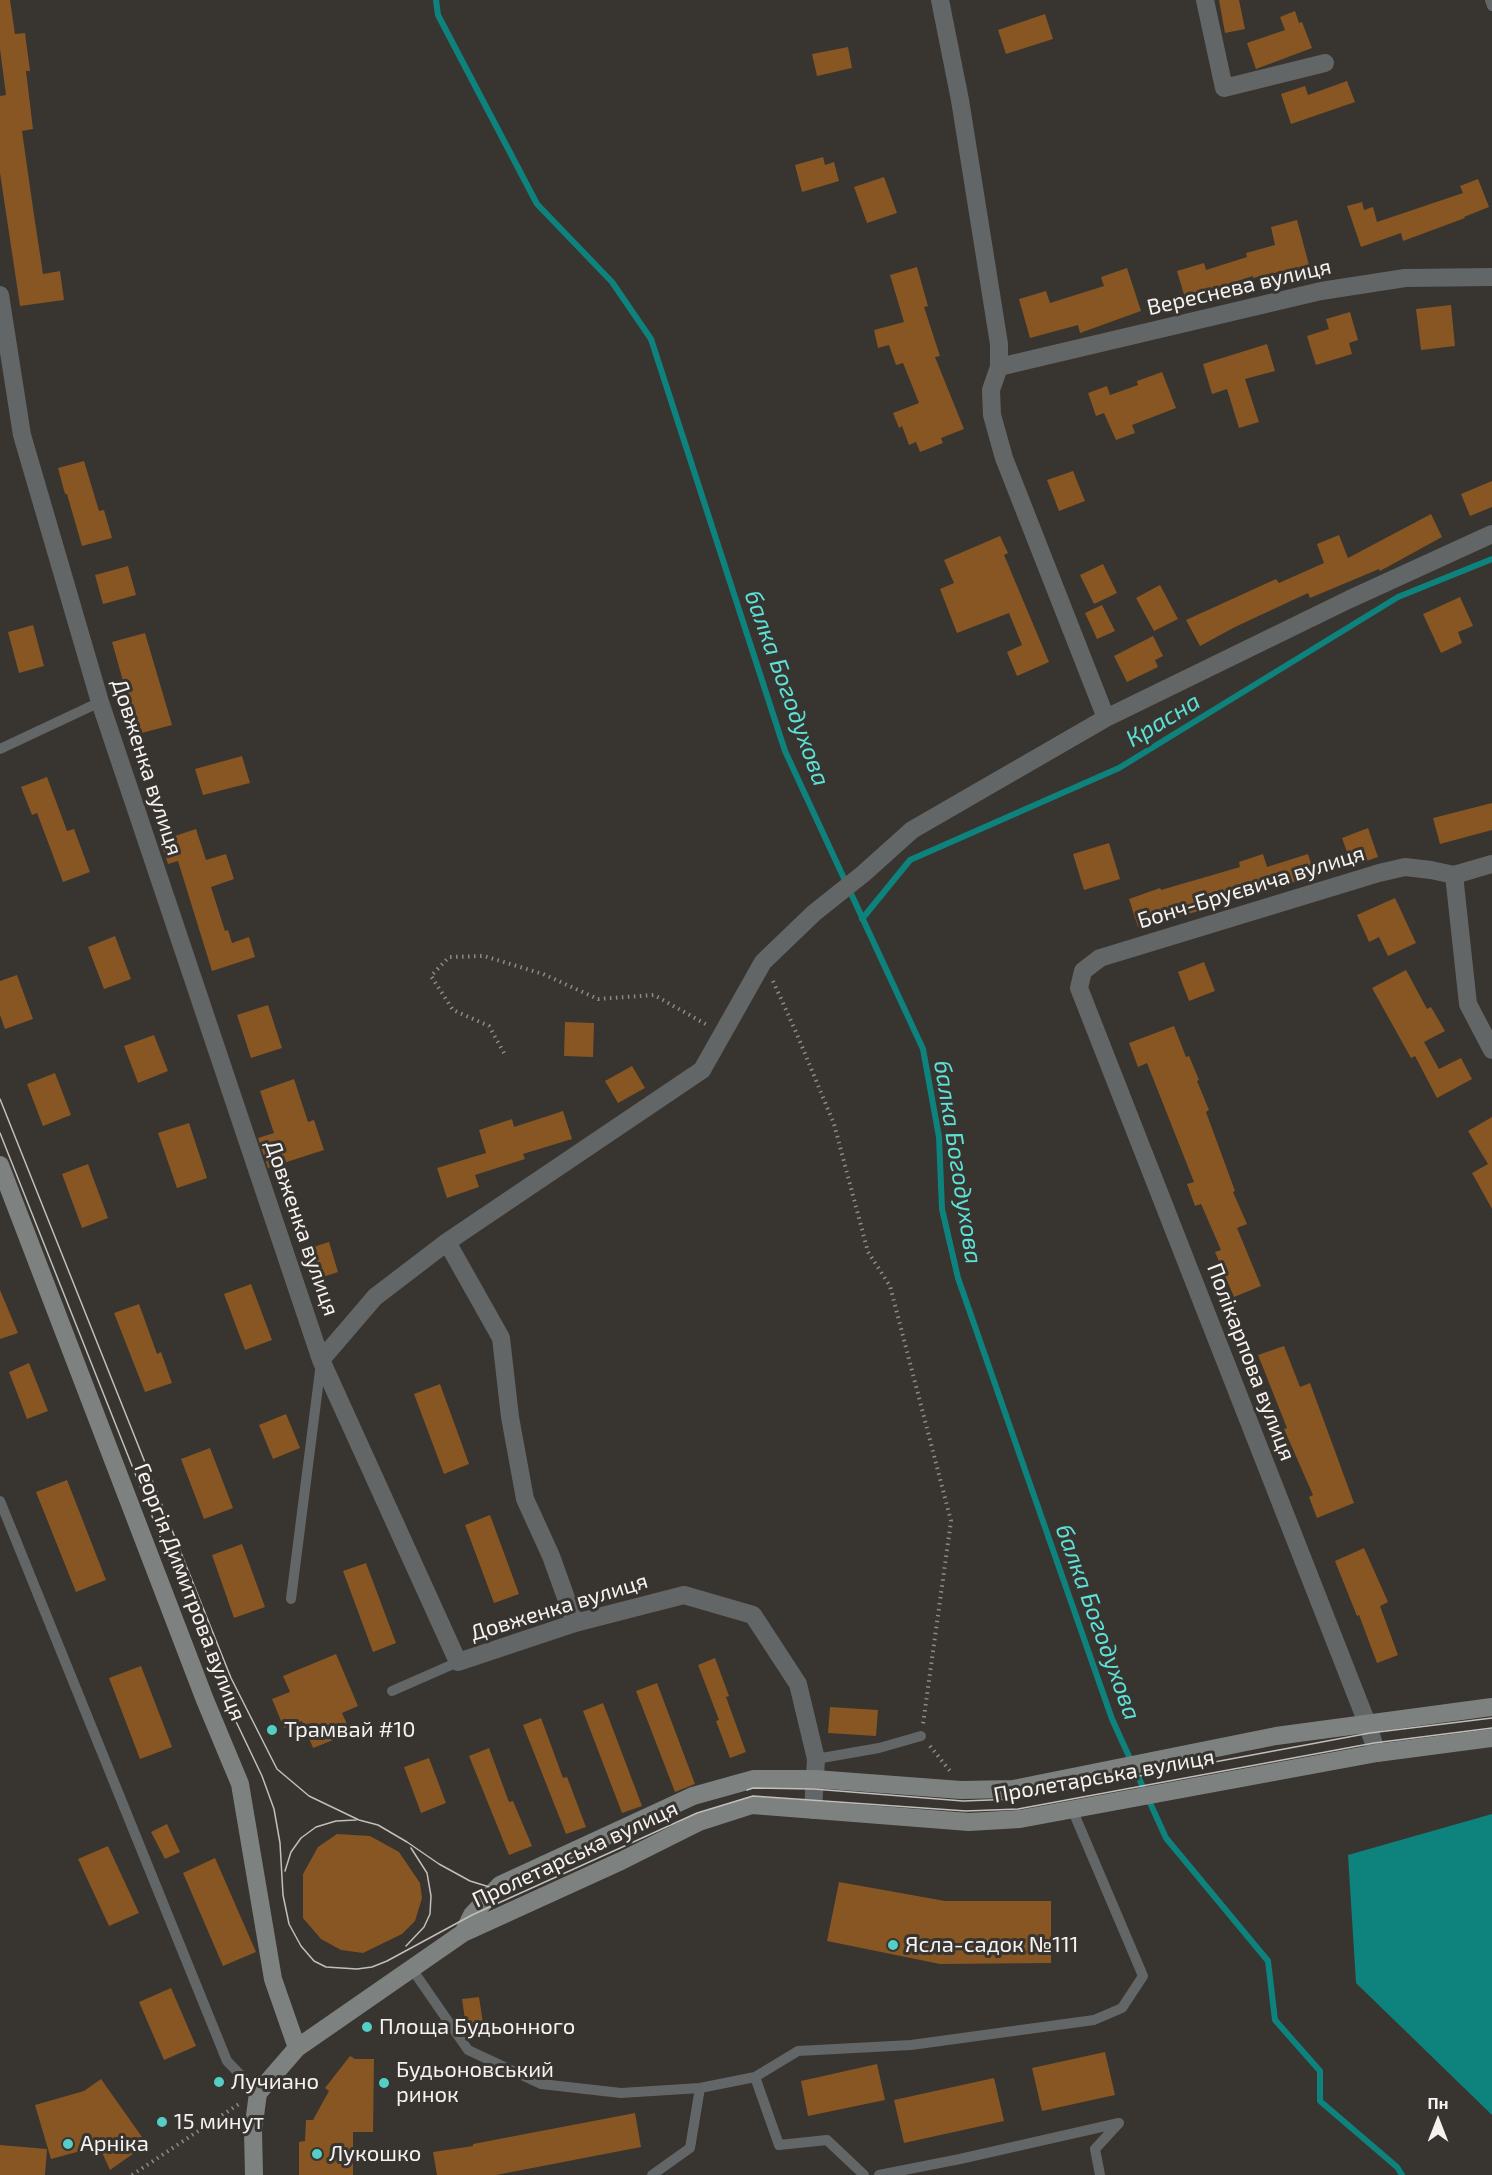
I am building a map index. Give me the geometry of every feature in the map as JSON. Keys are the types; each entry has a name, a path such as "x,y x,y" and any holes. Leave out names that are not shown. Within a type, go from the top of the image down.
{"main road":[{"name":"Георгія Димитрова вулиця","path":"0,1165 205,1700 240,1784 273,1979 297,2048"},
{"name":"Пролетарська вулиця","path":"463,1933 472,1915 500,1885 693,1796 754,1779 815,1779 961,1790 1013,1789 1276,1736 1492,1707"},
{"name":"Пролетарська вулиця","path":"463,1933 621,1861 699,1822 752,1805 969,1822 1020,1819 1377,1753 1492,1738"},
{"path":"254,2175 254,2131 258,2092 297,2048 463,1933"}],"street":[{"path":"940,0 962,112 999,344 999,367 991,390 992,415 1001,447 1106,718"},
{"path":"1204,0 1224,88 1325,63"},
{"name":"Вереснева вулиця","path":"999,367 1321,291 1405,278 1492,277"},
{"name":"Довженка вулиця","path":"0,295 22,435 100,702 321,1360 458,1662 575,1623 684,1595 753,1615 798,1684 816,1759 813,1810"},
{"path":"321,1360 375,1297 447,1242 702,1070 763,962 814,913 863,874 912,830 1106,718 1350,599 1492,534"},
{"name":"Бонч-Бруєвича вулиця","path":"1079,988 1083,971 1100,958 1379,873 1405,867 1454,875 1492,864"},
{"path":"1454,875 1468,1004 1492,1050"},
{"name":"Полікарпова вулиця","path":"1079,988 1377,1753"},
{"path":"447,1242 501,1338 510,1417 525,1499 551,1556 575,1623"}],"lane":[{"path":"1490,0 1492,6"},
{"path":"0,749 100,702"},
{"path":"291,1599 321,1360"},
{"path":"0,1501 227,2061 258,2092"},
{"path":"392,1690 458,1662"},
{"path":"816,1759 879,1748 921,1736"},
{"path":"412,1969 468,2050 541,2084 621,2093 700,2088 755,2077 798,2051 911,2046 1094,2020 1122,2007 1143,1976 1072,1809"},
{"path":"755,2077 779,2145 827,2140 864,2175"},
{"path":"652,2175 690,2148 700,2088"},
{"path":"879,2175 1119,2123 1095,2149 1100,2175"}],"path":[{"path":"504,1053 489,1026 453,1010 431,976 449,957 484,956 543,974 598,999 654,995 723,1034"},
{"path":"763,962 796,1032 834,1124 868,1252 890,1286 951,1521 921,1736 958,1781 961,1790"},
{"path":"132,2175 258,2092"}],"water":[{"path":"1492,1814 1492,2115 1356,1983 1348,1855"}],"building":[{"path":"0,0 10,0 15,34 25,33 30,71 26,71 33,129 22,131 34,215 43,274 60,271 64,300 20,306 0,173 0,96 6,95 0,49"},
{"path":"1219,0 1239,0 1245,29 1225,33"},
{"path":"1295,11 1312,48 1256,69 1247,43 1285,30 1280,17"},
{"path":"1045,14 1053,39 1006,54 998,30"},
{"path":"848,47 852,68 817,76 812,54"},
{"path":"1347,81 1355,102 1291,124 1281,94 1305,86 1308,95"},
{"path":"823,157 825,165 834,162 839,181 802,192 795,165"},
{"path":"884,177 897,213 867,223 854,187"},
{"path":"1478,179 1489,207 1403,241 1401,233 1361,247 1347,206 1362,202 1364,210 1373,207 1377,222 1463,193 1460,186"},
{"path":"1297,220 1309,265 1253,278 1253,276 1185,298 1177,271 1204,263 1206,270 1247,257 1246,253 1275,245 1271,227"},
{"path":"917,267 928,306 924,307 940,356 935,357 964,429 941,438 943,443 920,452 916,442 909,445 902,426 899,428 893,413 919,403 903,363 896,365 889,345 878,348 874,330 904,322 890,275"},
{"path":"1127,268 1141,311 1080,333 1078,325 1030,338 1019,299 1046,291 1050,303 1104,286 1101,277"},
{"path":"1451,305 1455,346 1421,350 1416,309"},
{"path":"1350,312 1358,340 1349,343 1352,354 1316,365 1307,336 1329,329 1326,319"},
{"path":"1267,344 1275,371 1245,379 1259,422 1239,428 1227,389 1212,394 1203,364"},
{"path":"1162,372 1176,408 1132,425 1135,433 1116,440 1104,413 1096,416 1088,393 1107,386 1110,395 1138,385 1137,381"},
{"path":"84,461 99,511 104,510 112,538 82,546 58,468"},
{"path":"1073,471 1085,501 1059,511 1047,480"},
{"path":"1492,481 1492,507 1470,516 1461,494"},
{"path":"1431,514 1442,537 1380,571 1379,569 1310,598 1308,593 1200,646 1186,620 1276,579 1279,583 1324,563 1317,544 1339,535 1348,558"},
{"path":"1000,536 1008,553 1004,555 1049,662 1017,676 1007,652 1022,645 1009,613 957,633 940,589 954,583 944,560"},
{"path":"1103,564 1117,593 1094,604 1080,575"},
{"path":"128,566 136,595 103,604 95,575"},
{"path":"1160,585 1178,619 1154,631 1136,598"},
{"path":"1460,597 1473,626 1458,632 1462,643 1441,653 1423,614"},
{"path":"1102,605 1115,631 1097,639 1085,613"},
{"path":"33,625 44,666 19,673 8,632"},
{"path":"145,633 172,725 138,734 112,642"},
{"path":"1153,636 1163,656 1155,660 1158,667 1127,682 1114,656"},
{"path":"242,756 250,783 203,795 195,769"},
{"path":"47,777 67,831 74,829 90,872 63,882 37,813 32,815 21,787"},
{"path":"1492,803 1492,830 1440,844 1433,818"},
{"path":"1368,828 1378,857 1352,866 1342,838"},
{"path":"196,829 206,860 226,854 234,879 211,887 225,931 228,930 232,943 249,937 255,957 212,971 178,861 168,864 160,841"},
{"path":"1109,843 1120,879 1084,890 1073,854"},
{"path":"1263,854 1267,867 1308,854 1315,876 1287,884 1286,880 1233,897 1234,899 1203,910 1180,916 1179,912 1138,927 1129,899 1160,888 1161,890 1240,867 1239,862"},
{"path":"1395,898 1416,943 1388,956 1379,937 1369,942 1357,915"},
{"path":"115,936 131,979 104,989 88,947"},
{"path":"1204,962 1215,991 1189,1001 1178,972"},
{"path":"1406,970 1427,1009 1431,1007 1445,1031 1424,1042 1439,1069 1461,1058 1472,1079 1437,1098 1415,1056 1411,1058 1372,988"},
{"path":"17,975 33,1019 5,1029 0,1015 0,981"},
{"path":"268,1005 282,1048 251,1058 237,1015"},
{"path":"565,1022 594,1023 593,1057 564,1056"},
{"path":"1174,1026 1186,1057 1189,1056 1199,1080 1197,1081 1209,1110 1206,1112 1235,1191 1233,1192 1247,1224 1237,1228 1261,1286 1234,1297 1215,1252 1221,1250 1201,1204 1195,1206 1187,1184 1194,1182 1147,1063 1138,1067 1129,1043"},
{"path":"154,1035 168,1071 138,1083 124,1046"},
{"path":"632,1066 645,1088 618,1103 605,1081"},
{"path":"55,1073 71,1115 43,1126 27,1084"},
{"path":"294,1079 308,1122 314,1120 324,1150 268,1168 258,1138 274,1133 260,1091"},
{"path":"563,1111 572,1139 523,1154 525,1159 475,1175 479,1187 447,1198 437,1168 486,1153 479,1130 512,1119 514,1127"},
{"path":"1492,1117 1492,1209 1472,1173 1488,1164 1468,1131"},
{"path":"189,1123 207,1178 177,1188 158,1133"},
{"path":"88,1164 108,1218 82,1228 62,1174"},
{"path":"329,1242 338,1272 311,1281 301,1251"},
{"path":"251,1284 272,1340 245,1350 224,1294"},
{"path":"0,1290 18,1333 0,1339"},
{"path":"139,1304 157,1354 161,1352 172,1383 145,1392 114,1313"},
{"path":"1284,1346 1300,1387 1310,1383 1354,1503 1317,1518 1309,1497 1313,1495 1284,1429 1287,1428 1258,1355"},
{"path":"29,1363 48,1411 27,1419 9,1372"},
{"path":"440,1384 469,1464 444,1474 414,1394"},
{"path":"286,1414 300,1448 273,1459 259,1425"},
{"path":"210,1448 233,1508 204,1519 181,1459"},
{"path":"67,1480 106,1580 76,1592 36,1492"},
{"path":"490,1515 519,1594 494,1603 465,1525"},
{"path":"242,1544 265,1607 234,1618 212,1555"},
{"path":"1364,1548 1388,1602 1380,1606 1398,1655 1377,1663 1335,1561"},
{"path":"366,1563 396,1643 373,1652 343,1571"},
{"path":"336,1654 358,1706 342,1713 351,1733 313,1748 302,1721 284,1728 272,1699 290,1692 283,1676"},
{"path":"715,1658 746,1752 730,1758 716,1721 719,1720 698,1665"},
{"path":"141,1666 172,1747 140,1759 109,1678"},
{"path":"657,1683 695,1784 675,1792 636,1691"},
{"path":"603,1703 642,1806 622,1813 583,1711"},
{"path":"830,1707 878,1710 876,1736 828,1733"},
{"path":"541,1718 563,1778 567,1777 586,1827 566,1834 523,1725"},
{"path":"489,1748 509,1802 513,1801 532,1846 509,1855 469,1756"},
{"path":"429,1758 446,1803 421,1813 404,1767"},
{"path":"167,1824 180,1852 165,1859 151,1832"},
{"path":"337,1834 370,1836 399,1852 420,1883 422,1898 415,1921 402,1934 363,1953 341,1950 321,1939 303,1918 303,1874 318,1847"},
{"path":"108,1846 139,1913 109,1926 78,1859"},
{"path":"215,1858 256,1952 223,1966 183,1873"},
{"path":"839,1882 945,1901 1051,1901 1051,1963 940,1964 827,1941"},
{"path":"171,1988 196,2046 164,2060 139,2002"},
{"path":"479,1997 483,2023 466,2026 462,1999"},
{"path":"1105,2052 1115,2095 1042,2111 1032,2068"},
{"path":"350,2056 355,2059 374,2059 373,2132 353,2132 353,2175 299,2175 299,2142 305,2141 306,2120 313,2120 329,2091 325,2088"},
{"path":"877,2064 885,2100 808,2116 801,2081"},
{"path":"994,2078 1004,2121 904,2143 894,2100"},
{"path":"101,2079 147,2144 110,2170 99,2146 51,2159 35,2105 84,2091"},
{"path":"635,2113 641,2147 496,2175 437,2175 433,2152"},
{"path":"0,2145 47,2149 45,2175 0,2175"}],"waterway":[{"name":"балка Богодухова","path":"436,0 438,15 537,204 612,282 651,339 785,751 923,1049 939,1137 942,1209 958,1278 1112,1719 1166,1838 1268,1961 1275,2020 1320,2071 1320,2101 1397,2167 1402,2175"},
{"name":"Красна","path":"862,919 910,860 1119,768 1398,597 1492,559"}],"tram line":[{"path":"0,1099 231,1678 277,1769 309,1796 359,1820 378,1825 470,1881 496,1889 539,1876"},
{"path":"0,1133 221,1690 262,1776 274,1809 280,1843 283,1895 289,1924 301,1946 314,1961 326,1967 357,1969 372,1967 387,1961 472,1915 697,1813 753,1796 966,1811 1018,1809 1374,1743 1492,1728"},
{"path":"747,1790 753,1788 814,1789 963,1801 1016,1799 1370,1733 1492,1718"},
{"path":"285,1871 291,1852 301,1838 316,1827 336,1821 356,1820"},
{"path":"406,1946 424,1927 430,1914 431,1896 427,1873 411,1848"}],"place":[{"name":"Трамвай #10","path":"272,1730"},
{"name":"Ясла-садок №111","path":"893,1945"},
{"name":"Площа Будьонного","path":"367,2027"},
{"name":"Лучиано","path":"219,2082"},
{"name":"Будьоновський ринок","path":"384,2083"},
{"name":"15 минут","path":"162,2122"},
{"name":"Арніка","path":"68,2144"},
{"name":"Лукошко","path":"317,2154"}]}
